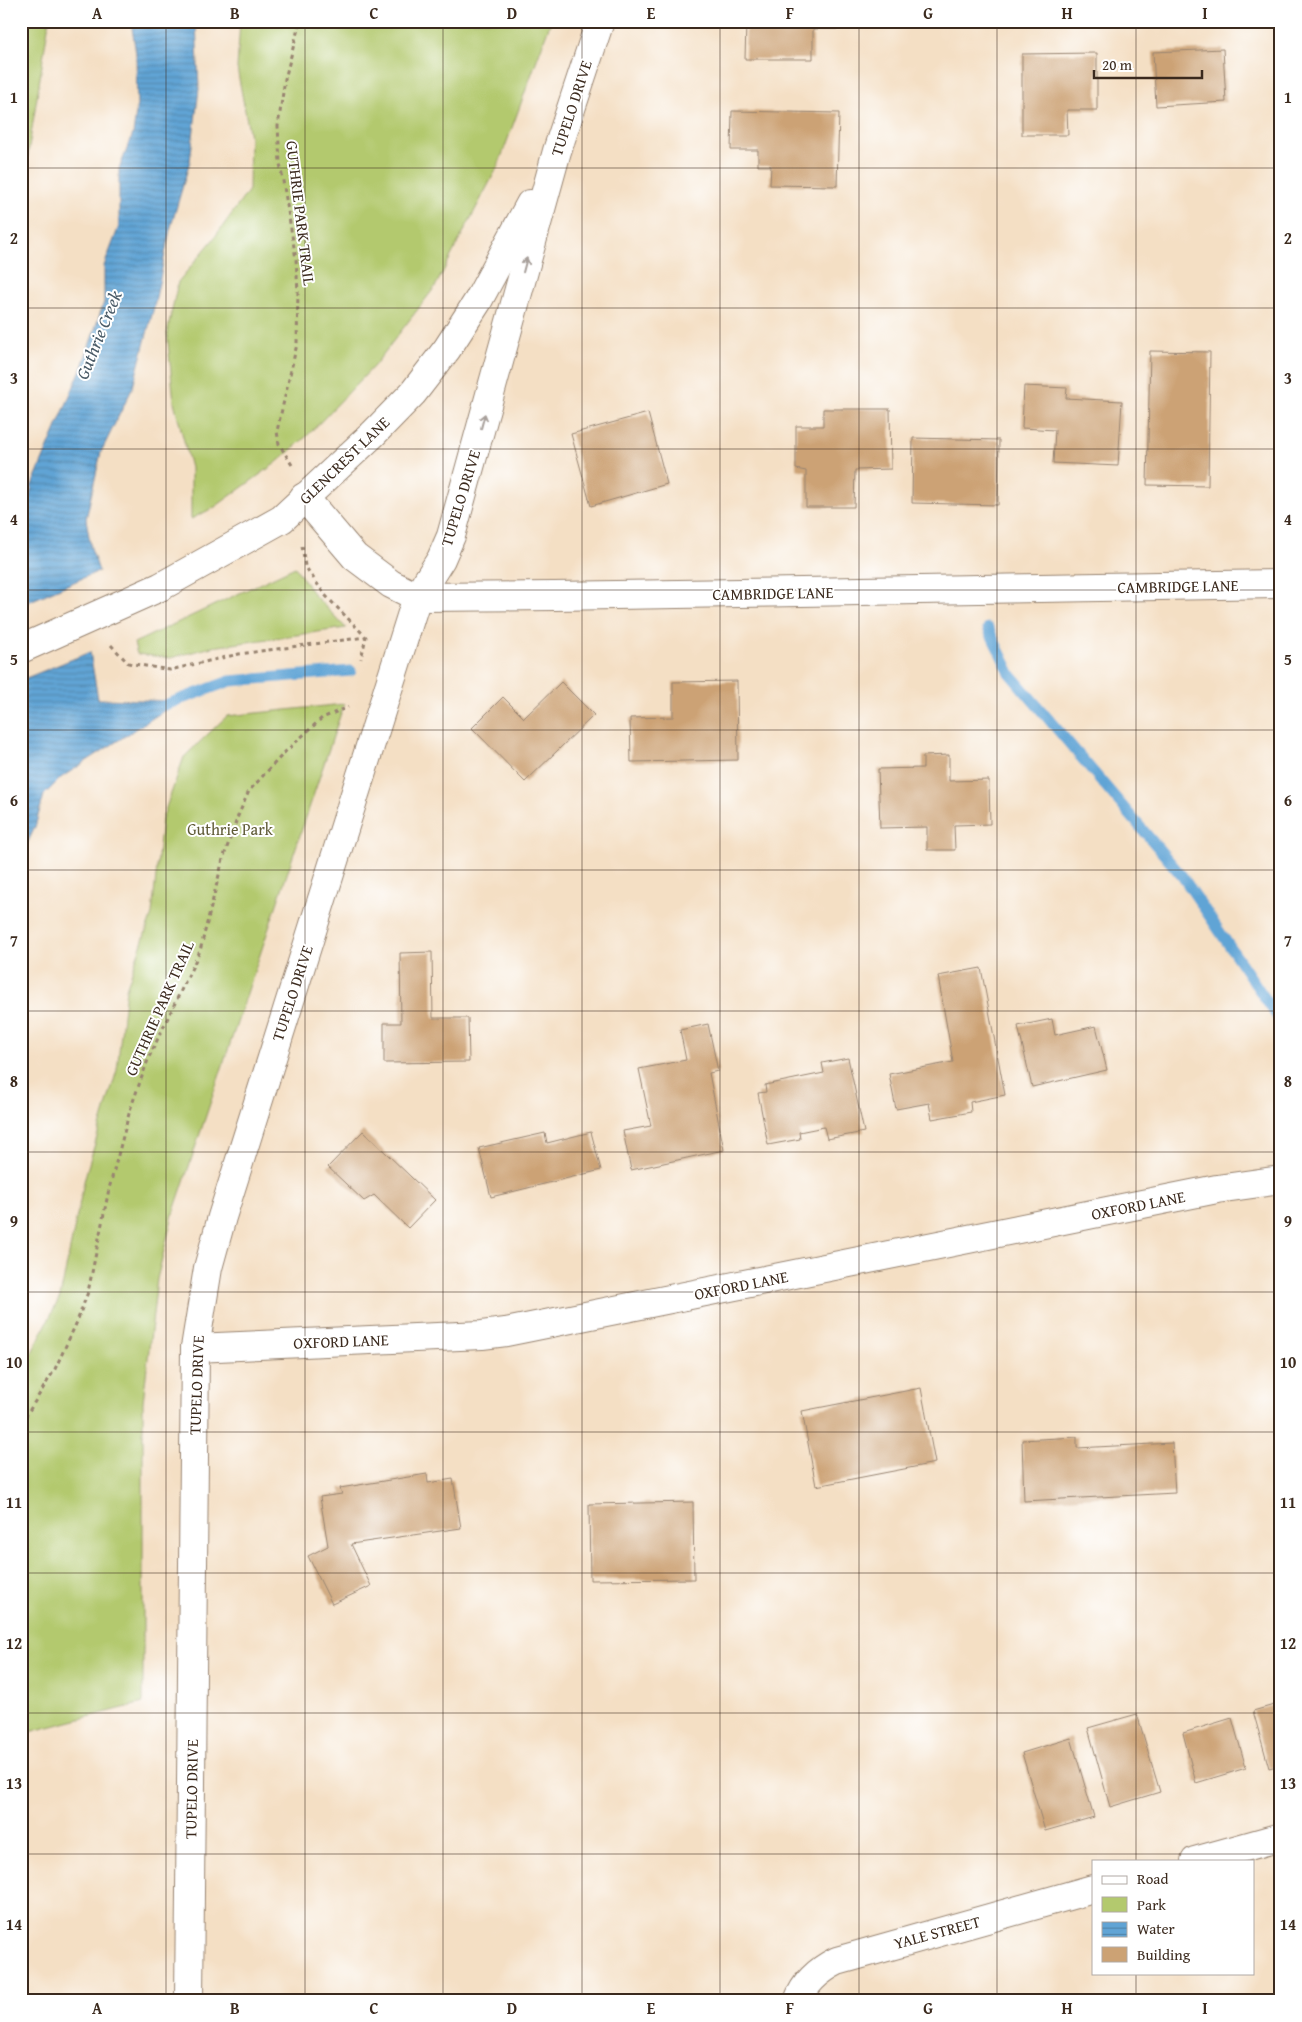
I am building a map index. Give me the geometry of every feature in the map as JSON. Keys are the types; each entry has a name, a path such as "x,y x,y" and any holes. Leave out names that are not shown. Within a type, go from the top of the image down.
{"street":[{"name":"TUPELO DRIVE","path":"189,2001 195,1348 208,1268 225,1207 417,596 441,559 451,536 556,151 600,21"},
{"name":"GLENCREST LANE","path":"21,649 160,587 282,519 373,434 413,393 446,349 478,301 556,151"},
{"name":"CAMBRIDGE LANE","path":"304,498 355,557 385,580 417,596 574,596 1281,584"},
{"name":"OXFORD LANE","path":"195,1348 472,1336 506,1332 1207,1191 1281,1180"},
{"path":"1199,1860 1281,1837"},
{"name":"YALE STREET","path":"798,2001 805,1986 814,1976 825,1966 837,1960 1092,1889"}],"path":[{"name":"GUTHRIE PARK TRAIL","path":"292,464 279,444 278,431 297,344 298,292 296,260 280,163 278,126 285,79 300,21"},
{"path":"304,566 326,595 366,637"},
{"path":"111,644 128,663 170,670 239,654 366,637"},
{"path":"360,663 366,637"},
{"name":"GUTHRIE PARK TRAIL","path":"21,1424 54,1368 76,1324 88,1292 109,1189 130,1110 149,1057 200,951 223,859 238,816 250,792 285,752 322,718 350,706"}],"green space":[{"path":"21,21 49,21 21,198"},
{"path":"240,21 551,21 498,166 435,287 374,366 307,436 276,463 215,507 191,519 191,468 174,402 167,333 178,282 212,241 249,190 250,137 237,68"},
{"path":"295,567 314,595 346,628 212,647 170,658 137,654 134,643"},
{"name":"Guthrie Park","path":"344,704 173,1214 157,1279 143,1402 143,1703 21,1734 21,1374 60,1297 85,1177 117,1070 126,989 152,914 162,819 184,757 227,716"}],"water":[{"name":"Guthrie Creek","path":"131,21 196,21 199,89 190,161 170,230 154,307 133,387 101,452 86,519 91,548 99,571 21,605 21,541 32,485 82,367 104,302 104,266 119,226 119,169 133,134 137,105 136,54"},
{"path":"90,652 98,699 179,701 62,777 44,795 35,827 21,857 21,680"}],"building":[{"path":"733,21 838,21 838,29 813,29 813,59 745,59 746,23 733,23"},
{"path":"1223,49 1226,102 1156,106 1153,52"},
{"path":"1097,53 1097,110 1067,110 1068,135 1022,135 1022,54"},
{"path":"732,111 839,113 837,186 770,185 771,166 758,166 758,150 731,150"},
{"path":"1150,351 1210,352 1208,486 1147,485"},
{"path":"1024,386 1067,388 1066,398 1122,401 1118,466 1053,463 1055,430 1022,428"},
{"path":"823,409 890,409 891,469 855,470 854,507 806,507 806,471 796,469 796,426 823,426"},
{"path":"648,413 667,484 591,506 571,434"},
{"path":"913,438 999,440 998,505 912,503"},
{"path":"737,681 738,760 631,762 630,718 673,717 673,682"},
{"path":"561,682 594,715 525,782 472,728 503,697 524,718"},
{"path":"949,755 949,781 989,780 990,824 954,825 955,850 927,850 927,827 880,828 878,769 923,768 923,756"},
{"path":"432,952 433,1018 468,1018 469,1062 384,1063 384,1023 401,1023 400,953"},
{"path":"981,968 1005,1095 970,1102 971,1112 932,1119 929,1103 896,1109 889,1074 953,1062 938,976"},
{"path":"1052,1019 1055,1035 1096,1026 1107,1070 1032,1087 1018,1026"},
{"path":"708,1024 718,1071 709,1073 724,1150 631,1170 623,1131 651,1126 639,1069 686,1060 680,1030"},
{"path":"848,1058 864,1132 827,1139 824,1127 799,1132 800,1139 768,1145 758,1093 766,1092 765,1085 824,1073 822,1063"},
{"path":"363,1131 435,1200 408,1228 374,1195 364,1201 328,1167"},
{"path":"591,1132 601,1170 491,1197 479,1148 545,1133 547,1143"},
{"path":"921,1388 935,1463 816,1486 802,1411"},
{"path":"1077,1437 1077,1448 1172,1443 1175,1493 1024,1501 1022,1440"},
{"path":"427,1474 428,1483 453,1479 461,1528 351,1544 371,1586 332,1604 308,1556 328,1546 320,1497 342,1494 340,1488"},
{"path":"693,1502 694,1579 590,1580 589,1504"},
{"path":"1281,1703 1281,1765 1269,1768 1253,1711"},
{"path":"1137,1714 1160,1792 1110,1807 1088,1728"},
{"path":"1232,1718 1246,1768 1196,1783 1183,1733"},
{"path":"1071,1738 1094,1817 1045,1831 1022,1753"}],"waterway":[{"path":"988,628 1011,675 1182,876 1281,1022"},
{"path":"165,705 230,681 351,671"}]}
